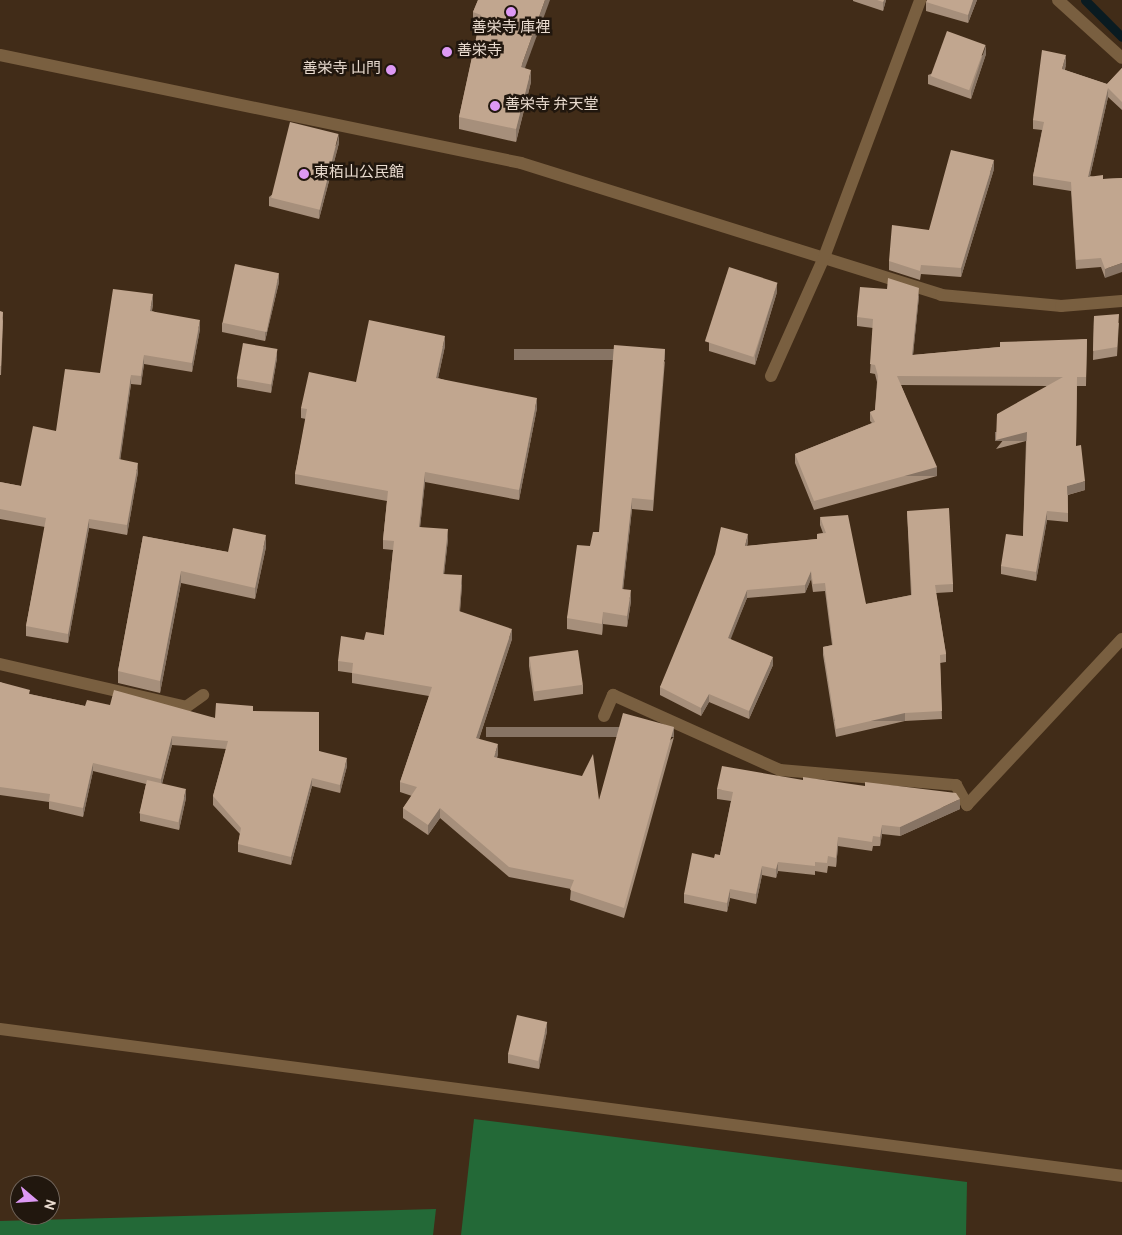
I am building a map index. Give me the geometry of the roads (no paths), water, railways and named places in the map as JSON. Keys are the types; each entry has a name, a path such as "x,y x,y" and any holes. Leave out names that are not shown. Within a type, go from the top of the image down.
{"street":[{"path":"771,376 823,260 920,0"},
{"path":"1058,0 1122,58"},
{"path":"0,55 521,162 823,260 941,295 1061,306 1122,301"},
{"path":"604,716 613,695 780,770 956,785 967,805 1122,639"},
{"path":"0,664 186,707 203,695"},
{"path":"0,1029 1122,1176"}],"waterway":[{"path":"1085,0 1122,37"}],"place":[{"name":"善栄寺 庫裡","path":"511,12"},
{"name":"善栄寺","path":"447,52"},
{"name":"善栄寺 山門","path":"391,70"},
{"name":"善栄寺 弁天堂","path":"495,106"},
{"name":"東栢山公民館","path":"304,174"}]}
